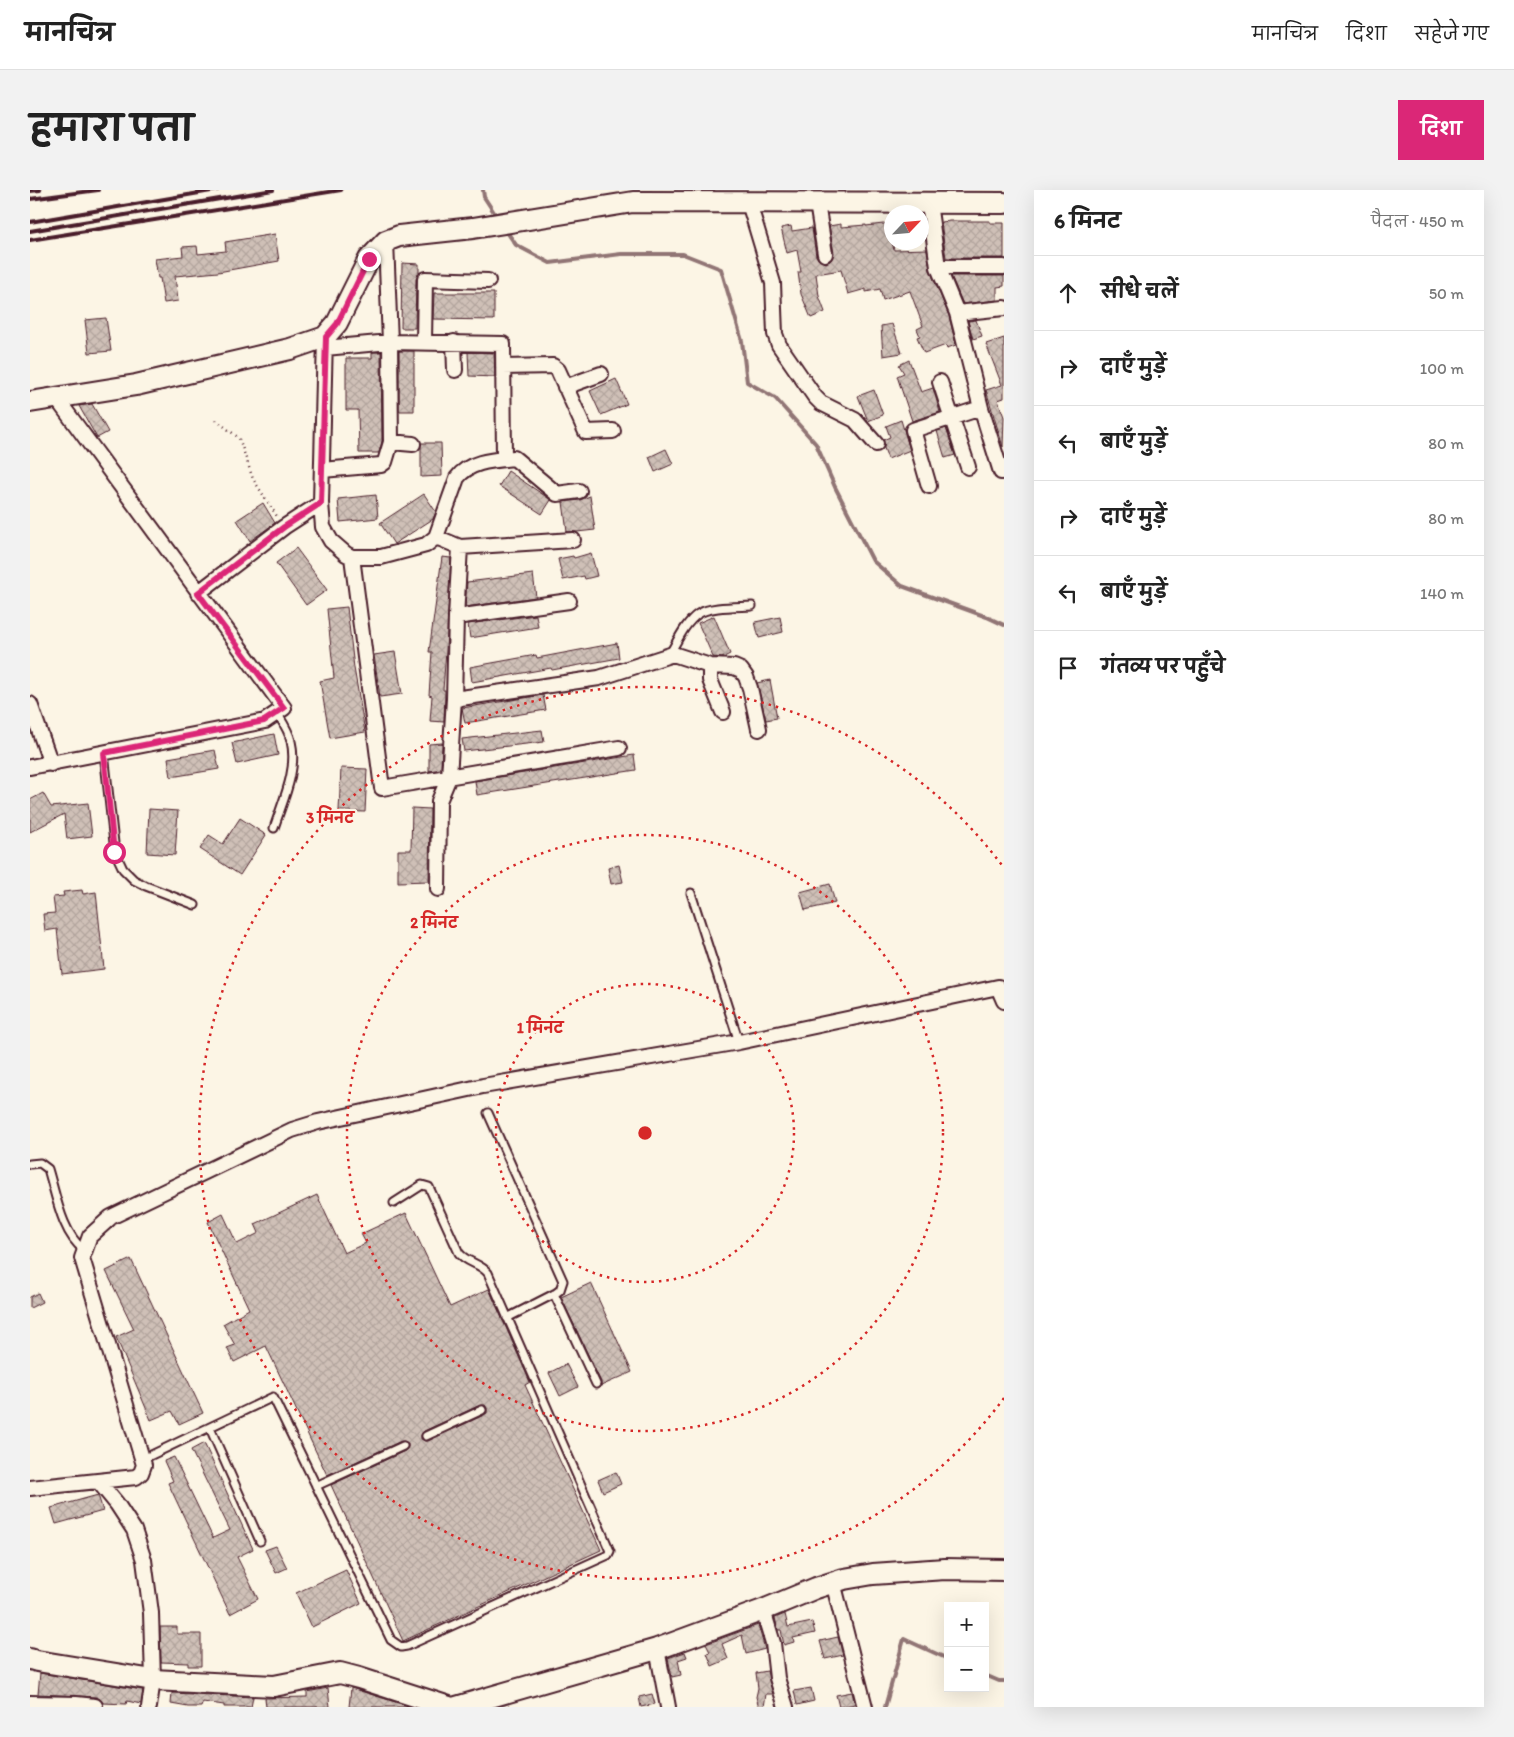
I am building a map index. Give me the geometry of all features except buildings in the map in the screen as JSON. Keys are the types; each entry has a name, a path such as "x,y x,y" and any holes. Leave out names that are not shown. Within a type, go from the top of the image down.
{"street":[{"path":"579,491 557,494 514,458 472,465 462,470 457,478 436,537 426,545 381,557 352,557 331,541 322,527 321,503 325,343 337,324 369,259 386,240 399,236 472,228 633,202 1004,203"},
{"path":"749,203 773,283 774,325 779,345 821,403 855,420 876,444"},
{"path":"817,203 825,254"},
{"path":"929,203 938,267 957,313 981,408 1001,472"},
{"path":"322,470 381,465 385,462 390,442 390,342 386,240"},
{"path":"938,267 1004,267"},
{"path":"424,342 425,279 488,281"},
{"path":"957,313 1004,308"},
{"path":"454,342 455,370"},
{"path":"30,402 136,385 290,349 325,343 454,342 502,344 504,367 504,459"},
{"path":"504,367 554,366 558,370 586,432 613,431"},
{"path":"565,387 600,374"},
{"path":"940,382 968,467"},
{"path":"30,767 264,721 284,708 57,399"},
{"path":"930,486 914,430 981,408"},
{"path":"390,442 413,444"},
{"path":"198,593 284,527 321,503"},
{"path":"436,537 460,547 573,540"},
{"path":"438,889 439,801 449,777 460,547"},
{"path":"352,557 382,788 619,748"},
{"path":"456,617 569,601"},
{"path":"454,699 599,678 673,654 710,666 734,667 741,670 750,688 759,728"},
{"path":"710,666 710,680 723,712"},
{"path":"30,704 51,764"},
{"path":"30,1488 136,1477 141,1473 144,1465 82,1258 90,1236 111,1217 292,1130 483,1086 739,1042 1001,985 1004,1001"},
{"path":"99,1482 117,1504 134,1530 144,1560 152,1613 153,1680 149,1707"},
{"path":"456,1707 657,1649 844,1578 882,1573 945,1569 1004,1570"},
{"path":"833,1582 864,1707"},
{"path":"763,1610 773,1643 777,1678 786,1707"},
{"path":"657,1649 668,1707"},
{"path":"30,1659 153,1680 274,1686 340,1673 449,1707"},
{"path":"30,1703 95,1706"}],"lane":[{"path":"669,655 690,621 698,614 707,610 752,606"},
{"path":"274,828 292,772 293,755 290,739 277,713"},
{"path":"104,753 114,852 123,869 134,880 195,905"},
{"path":"691,893 739,1042"},
{"path":"488,1113 563,1281 560,1290 554,1294 507,1318"},
{"path":"30,1164 40,1163 48,1169 68,1233 77,1245 84,1250"},
{"path":"143,1459 273,1397 391,1640 401,1647 608,1555 610,1551 488,1273 480,1264 464,1258 459,1253 429,1187 422,1185 394,1203"},
{"path":"554,1294 596,1384"},
{"path":"426,1436 482,1410"},
{"path":"210,1428 260,1541"},
{"path":"316,1486 403,1446"}],"path":[{"path":"216,420 239,438 253,479 284,527"}],"waterway":[{"path":"483,190 484,197 497,217"},
{"path":"505,229 516,245 550,263 621,254 683,254 721,269 742,341 747,382 775,398 816,444 835,487 873,561 902,586 1004,625"},
{"path":"885,1707 904,1639 944,1657"},
{"path":"989,1677 1004,1681"}],"railway":[{"path":"30,191 40,190"},
{"path":"30,199 98,190"},
{"path":"30,222 217,190"},
{"path":"30,231 273,190"},
{"path":"30,240 341,190"}],"route":[{"path":"114,852 104,753 264,721 284,708 198,593 284,527 321,503 326,337 337,324 369,259"}]}
